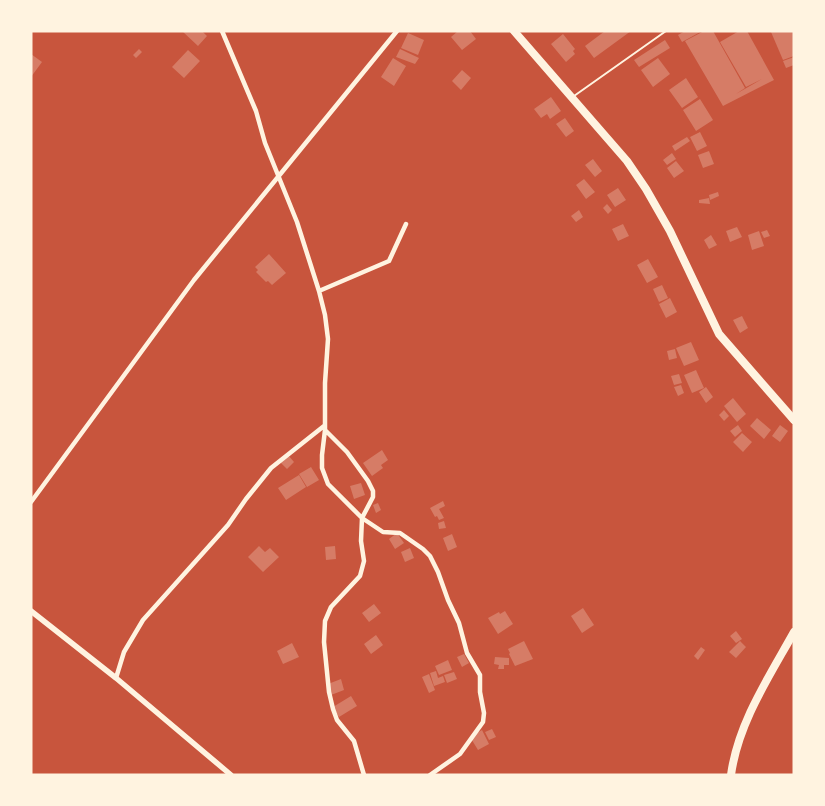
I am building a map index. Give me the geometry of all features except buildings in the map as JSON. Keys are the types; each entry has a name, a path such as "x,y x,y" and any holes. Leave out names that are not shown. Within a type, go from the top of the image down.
{"highway":[{"path":"514,31 627,161 646,189 670,231 719,334 794,420"},
{"path":"731,775 736,748 744,726 794,632"}],"street":[{"path":"222,31 256,111 265,143 297,222 320,291 328,339 325,428 322,455 325,478 333,490 362,518 383,532 400,532 430,556 459,623 467,653 480,676 480,692 484,713 483,722 460,754 430,775"},
{"path":"31,502 194,280 346,96 397,31"},
{"path":"320,291 389,261 406,224"},
{"path":"325,428 347,452 371,486 373,497 362,518 361,541 364,561 360,576 331,607 325,621 324,642 328,692 333,709 337,720 354,741 364,775"},
{"path":"116,678 127,648 143,620 228,525 271,468 325,428"},
{"path":"31,611 116,678 231,775"}],"lane":[{"path":"572,97 666,31"}]}
